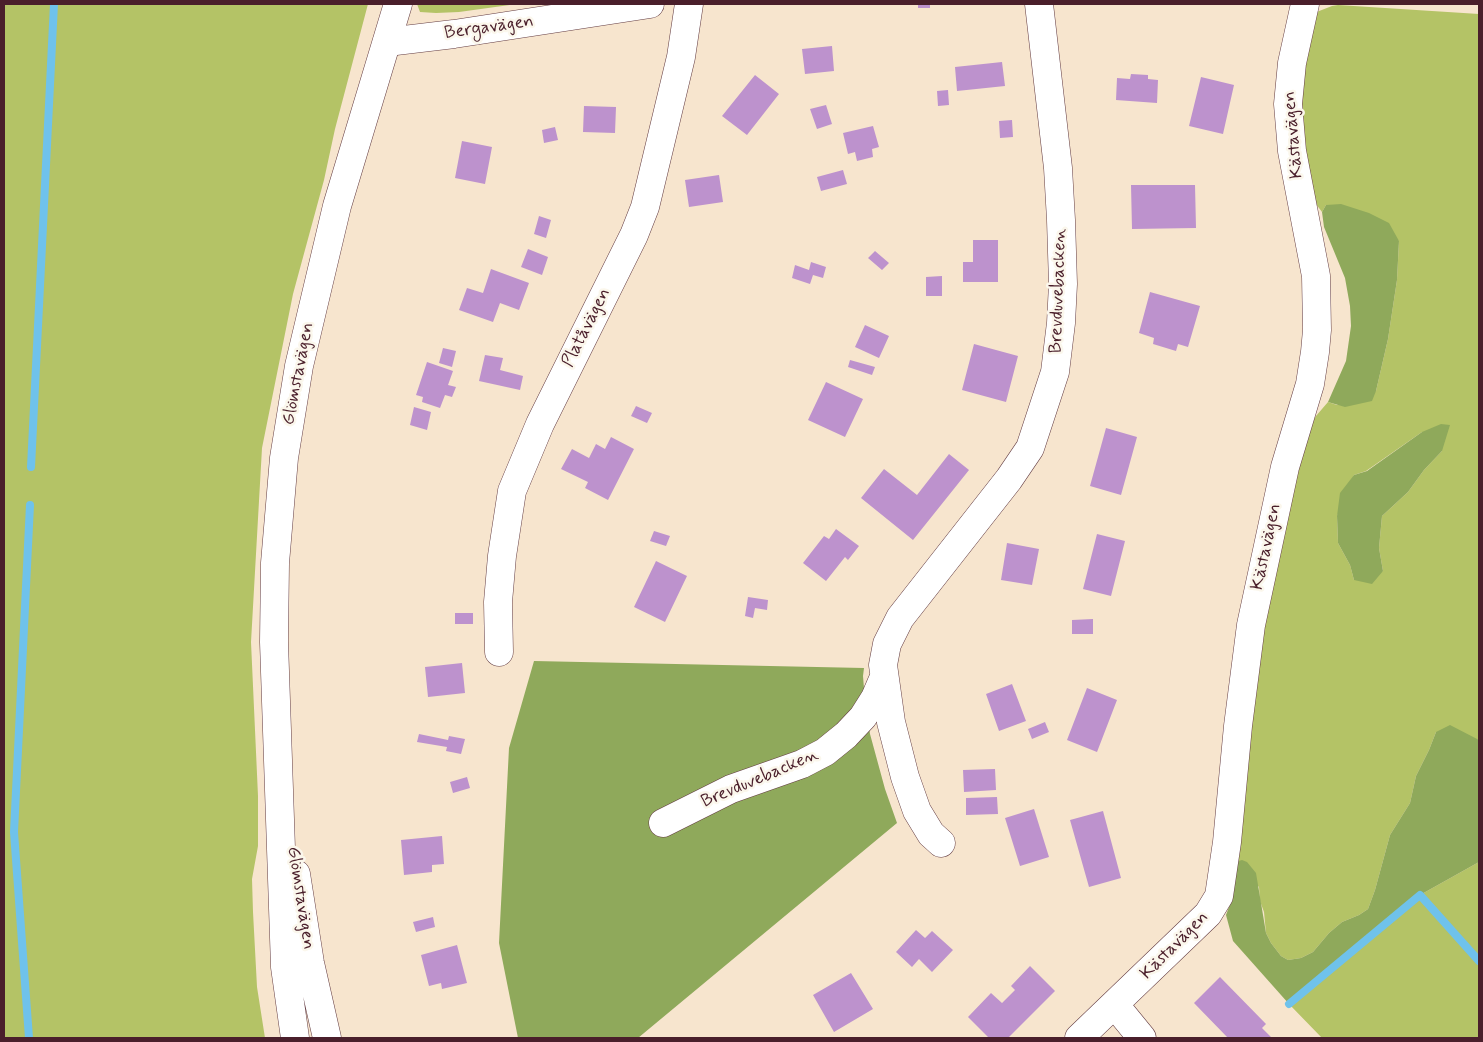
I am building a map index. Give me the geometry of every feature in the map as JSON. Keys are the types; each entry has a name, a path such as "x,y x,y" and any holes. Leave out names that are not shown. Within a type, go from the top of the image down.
{"street":[{"name":"Glömstavägen","path":"295,1038 284,967 274,642 276,563 284,458 290,416 310,318 337,206 398,4"},
{"name":"Bergavägen","path":"387,42 454,34 650,4"},
{"name":"Platåvägen","path":"499,652 498,602 512,491 544,415 634,235 645,207 681,57 689,4"},
{"name":"Brevduvebacken","path":"941,844 931,834 914,803 896,745 883,665 887,644 900,618 1009,479 1030,448 1054,372 1061,323 1063,284 1061,220 1058,168 1039,4"},
{"name":"Kästavägen","path":"1079,1038 1208,914 1219,896 1221,888 1251,625 1285,467 1310,384 1315,352 1317,330 1316,276 1292,151 1288,104 1292,63 1305,4"},
{"name":"Brevduvebacken","path":"663,823 731,789 802,764 825,752 846,735 862,717 875,698 884,677"},
{"name":"Glömstavägen","path":"278,757 309,953 327,1038"},
{"path":"1115,1005 1142,1038"}],"green space":[{"path":"4,4 368,4 293,294 262,448 251,642 258,796 258,846 252,879 257,987 265,1038 4,1038"},
{"path":"417,4 517,4 459,12 436,13 420,12"},
{"path":"1332,6 1479,14 1479,740 1436,732 1416,776 1410,803 1390,835 1368,909 1342,922 1329,933 1313,952 1301,958 1288,960 1281,956 1266,933 1259,887 1235,862 1261,646 1306,432 1328,402 1337,405 1376,391 1388,339 1397,280 1399,241 1326,205 1322,212 1316,204 1308,173 1298,91 1314,13","holes":["1422,432 1442,451 1424,470 1408,492 1382,516 1379,548 1383,571 1354,580 1350,565 1338,543 1337,516 1354,475 1366,471"]},
{"path":"1341,204 1369,213 1389,223 1399,241 1397,280 1388,339 1376,391 1372,401 1345,407 1328,402 1346,361 1351,326 1350,306 1345,278 1324,227 1322,212 1326,205"},
{"path":"1441,424 1450,425 1442,451 1424,470 1408,492 1382,516 1379,548 1383,571 1372,584 1354,580 1350,565 1338,543 1337,516 1340,493 1354,475 1367,471 1422,432"},
{"path":"534,661 864,668 865,701 870,734 885,789 897,823 638,1038 518,1038 499,943 509,748"},
{"path":"1450,725 1479,740 1479,862 1420,895 1289,1004 1233,941 1226,915 1232,899 1235,862 1242,860 1247,862 1256,873 1266,933 1281,956 1288,960 1301,958 1313,952 1329,933 1342,922 1368,909 1390,835 1410,803 1416,776 1436,732"},
{"path":"1479,862 1479,1038 1322,1038 1289,1004 1420,895"}],"building":[{"path":"918,4 930,4 930,8 918,8"},
{"path":"832,46 834,71 805,74 802,49"},
{"path":"1002,62 1005,86 957,91 955,67"},
{"path":"1131,74 1148,75 1148,79 1158,80 1157,103 1116,100 1117,78 1130,79"},
{"path":"755,75 779,94 747,135 722,116"},
{"path":"1201,77 1234,85 1223,134 1189,126"},
{"path":"948,90 949,105 938,106 937,91"},
{"path":"826,105 832,124 817,129 810,109"},
{"path":"584,106 616,107 615,133 583,132"},
{"path":"1012,120 1013,137 1000,138 999,121"},
{"path":"873,126 879,147 872,149 873,157 857,161 855,152 848,154 843,133"},
{"path":"555,127 558,140 544,143 542,130"},
{"path":"462,141 492,147 485,184 455,178"},
{"path":"843,170 847,184 821,191 817,177"},
{"path":"719,175 723,202 689,207 685,180"},
{"path":"1131,185 1195,185 1196,228 1132,229"},
{"path":"539,216 551,220 546,238 534,234"},
{"path":"973,240 998,240 998,282 963,282 963,262 973,262"},
{"path":"528,249 548,257 542,275 521,267"},
{"path":"875,251 889,263 882,270 868,258"},
{"path":"811,262 826,267 823,278 813,275 810,284 792,278 795,265 809,270"},
{"path":"491,269 529,283 519,310 500,303 493,322 459,310 467,288 483,293"},
{"path":"942,276 942,296 926,296 926,277"},
{"path":"1150,292 1200,306 1188,347 1178,344 1176,351 1153,344 1154,338 1139,333"},
{"path":"865,325 889,336 879,358 855,347"},
{"path":"974,344 1018,356 1006,402 962,390"},
{"path":"443,348 456,351 452,367 439,363"},
{"path":"485,355 503,358 500,370 523,376 520,390 479,381"},
{"path":"850,360 875,367 872,375 848,367"},
{"path":"427,362 453,371 448,385 456,387 452,397 445,395 440,408 422,402 423,397 416,395"},
{"path":"826,382 863,399 845,437 808,420"},
{"path":"636,406 652,413 647,423 631,416"},
{"path":"414,407 431,412 427,430 410,425"},
{"path":"1106,428 1137,437 1121,495 1090,486"},
{"path":"611,437 634,449 608,500 585,488 588,482 561,469 572,449 589,458 596,444 605,449"},
{"path":"949,454 969,470 913,540 861,498 884,469 917,495"},
{"path":"836,529 859,546 848,560 845,557 826,581 803,563 824,536 829,539"},
{"path":"654,531 670,536 666,546 650,541"},
{"path":"1097,534 1125,541 1111,596 1083,589"},
{"path":"1007,543 1039,549 1032,585 1001,580"},
{"path":"656,561 687,576 665,622 634,607"},
{"path":"748,597 768,600 767,610 755,608 753,618 745,616"},
{"path":"455,613 473,613 473,624 455,624"},
{"path":"1093,619 1093,634 1072,634 1072,620"},
{"path":"462,663 465,693 428,697 425,667"},
{"path":"1012,684 1026,721 999,731 986,694"},
{"path":"1087,688 1117,700 1097,752 1067,740"},
{"path":"1045,722 1049,732 1032,739 1028,729"},
{"path":"419,734 448,740 449,736 465,739 461,754 446,751 447,747 417,742"},
{"path":"995,769 996,790 964,792 963,770"},
{"path":"467,777 470,788 453,793 450,782"},
{"path":"997,797 998,814 966,815 966,798"},
{"path":"1034,809 1049,857 1020,866 1005,818"},
{"path":"1103,811 1121,878 1089,887 1070,820"},
{"path":"442,836 444,864 432,865 432,872 404,875 401,840"},
{"path":"433,917 435,927 416,932 413,922"},
{"path":"916,930 925,938 932,931 953,950 932,972 919,959 912,967 896,952"},
{"path":"457,945 467,983 442,989 441,983 429,986 421,955"},
{"path":"1030,966 1055,991 1008,1038 989,1038 968,1017 991,993 1002,1003 1015,990 1011,986"},
{"path":"851,973 873,1009 834,1032 813,995"},
{"path":"1220,977 1266,1024 1262,1028 1272,1038 1228,1038 1194,1003"}],"waterway":[{"path":"31,467 54,4"},
{"path":"29,1038 14,832 30,505"},
{"path":"1289,1004 1420,895 1479,961"}]}
